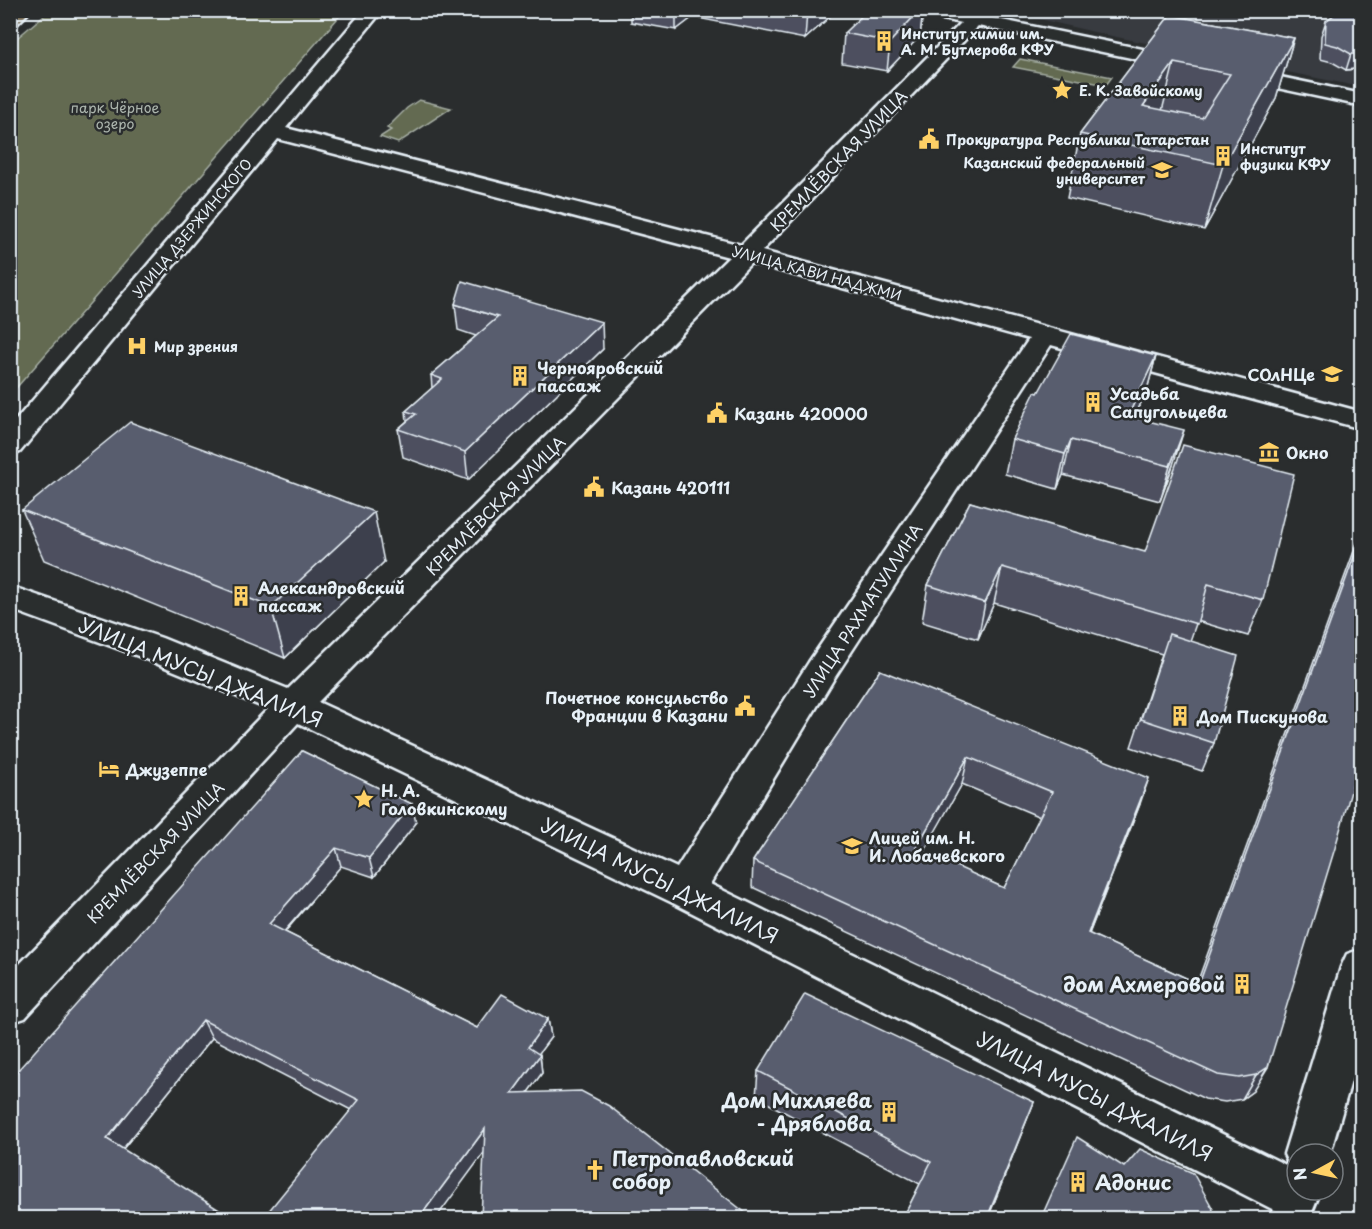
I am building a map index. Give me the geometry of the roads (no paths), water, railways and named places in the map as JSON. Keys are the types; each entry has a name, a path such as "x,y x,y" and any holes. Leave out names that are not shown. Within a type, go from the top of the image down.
{"main road":[{"path":"10,21 22,10"}],"street":[{"name":"УЛИЦА ДЗЕРЖИНСКОГО","path":"10,446 374,10"},
{"path":"926,10 980,15 1214,69 1362,100"},
{"name":"КРЕМЛЁВСКАЯ УЛИЦА","path":"10,1004 293,705 746,254 980,15"},
{"name":"УЛИЦА КАВИ НАДЖМИ","path":"272,132 746,254 1362,421"},
{"name":"УЛИЦА РАХМАТУЛЛИНА","path":"685,890 821,671 1045,334"},
{"name":"УЛИЦА МУСЫ ДЖАЛИЛЯ","path":"10,597 150,647 293,705 685,890 1285,1183"},
{"path":"1311,1142 1362,967"}],"place":[{"name":"Институт химии им. А. М. Бутлерова КФУ","path":"884,41"},
{"name":"Е. К. Завойскому","path":"1062,90"},
{"name":"Прокуратура Республики Татарстан","path":"929,139"},
{"name":"Институт физики КФУ","path":"1223,156"},
{"name":"Казанский федеральный университет","path":"1162,170"},
{"name":"Мир зрения","path":"137,346"},
{"name":"СОлНЦе","path":"1332,374"},
{"name":"Чернояровский пассаж","path":"520,376"},
{"name":"Усадьба Сапугольцева","path":"1093,402"},
{"name":"Казань 420000","path":"717,413"},
{"name":"Окно","path":"1269,452"},
{"name":"Казань 420111","path":"594,487"},
{"name":"Александровский пассаж","path":"241,596"},
{"name":"Почетное консульство Франции в Казани","path":"745,706"},
{"name":"Дом Пискунова","path":"1180,716"},
{"name":"Джузеппе","path":"109,769"},
{"name":"Н. А. Головкинскому","path":"364,799"},
{"name":"Лицей им. Н. И. Лобачевского","path":"852,846"},
{"name":"дом Ахмеровой","path":"1242,984"},
{"name":"Дом Михляева - Дряблова","path":"889,1112"},
{"name":"Петропавловский собор","path":"595,1170"},
{"name":"Адонис","path":"1078,1182"}],"park label":[{"name":"парк Чёрное озеро","path":"115,116"}]}
